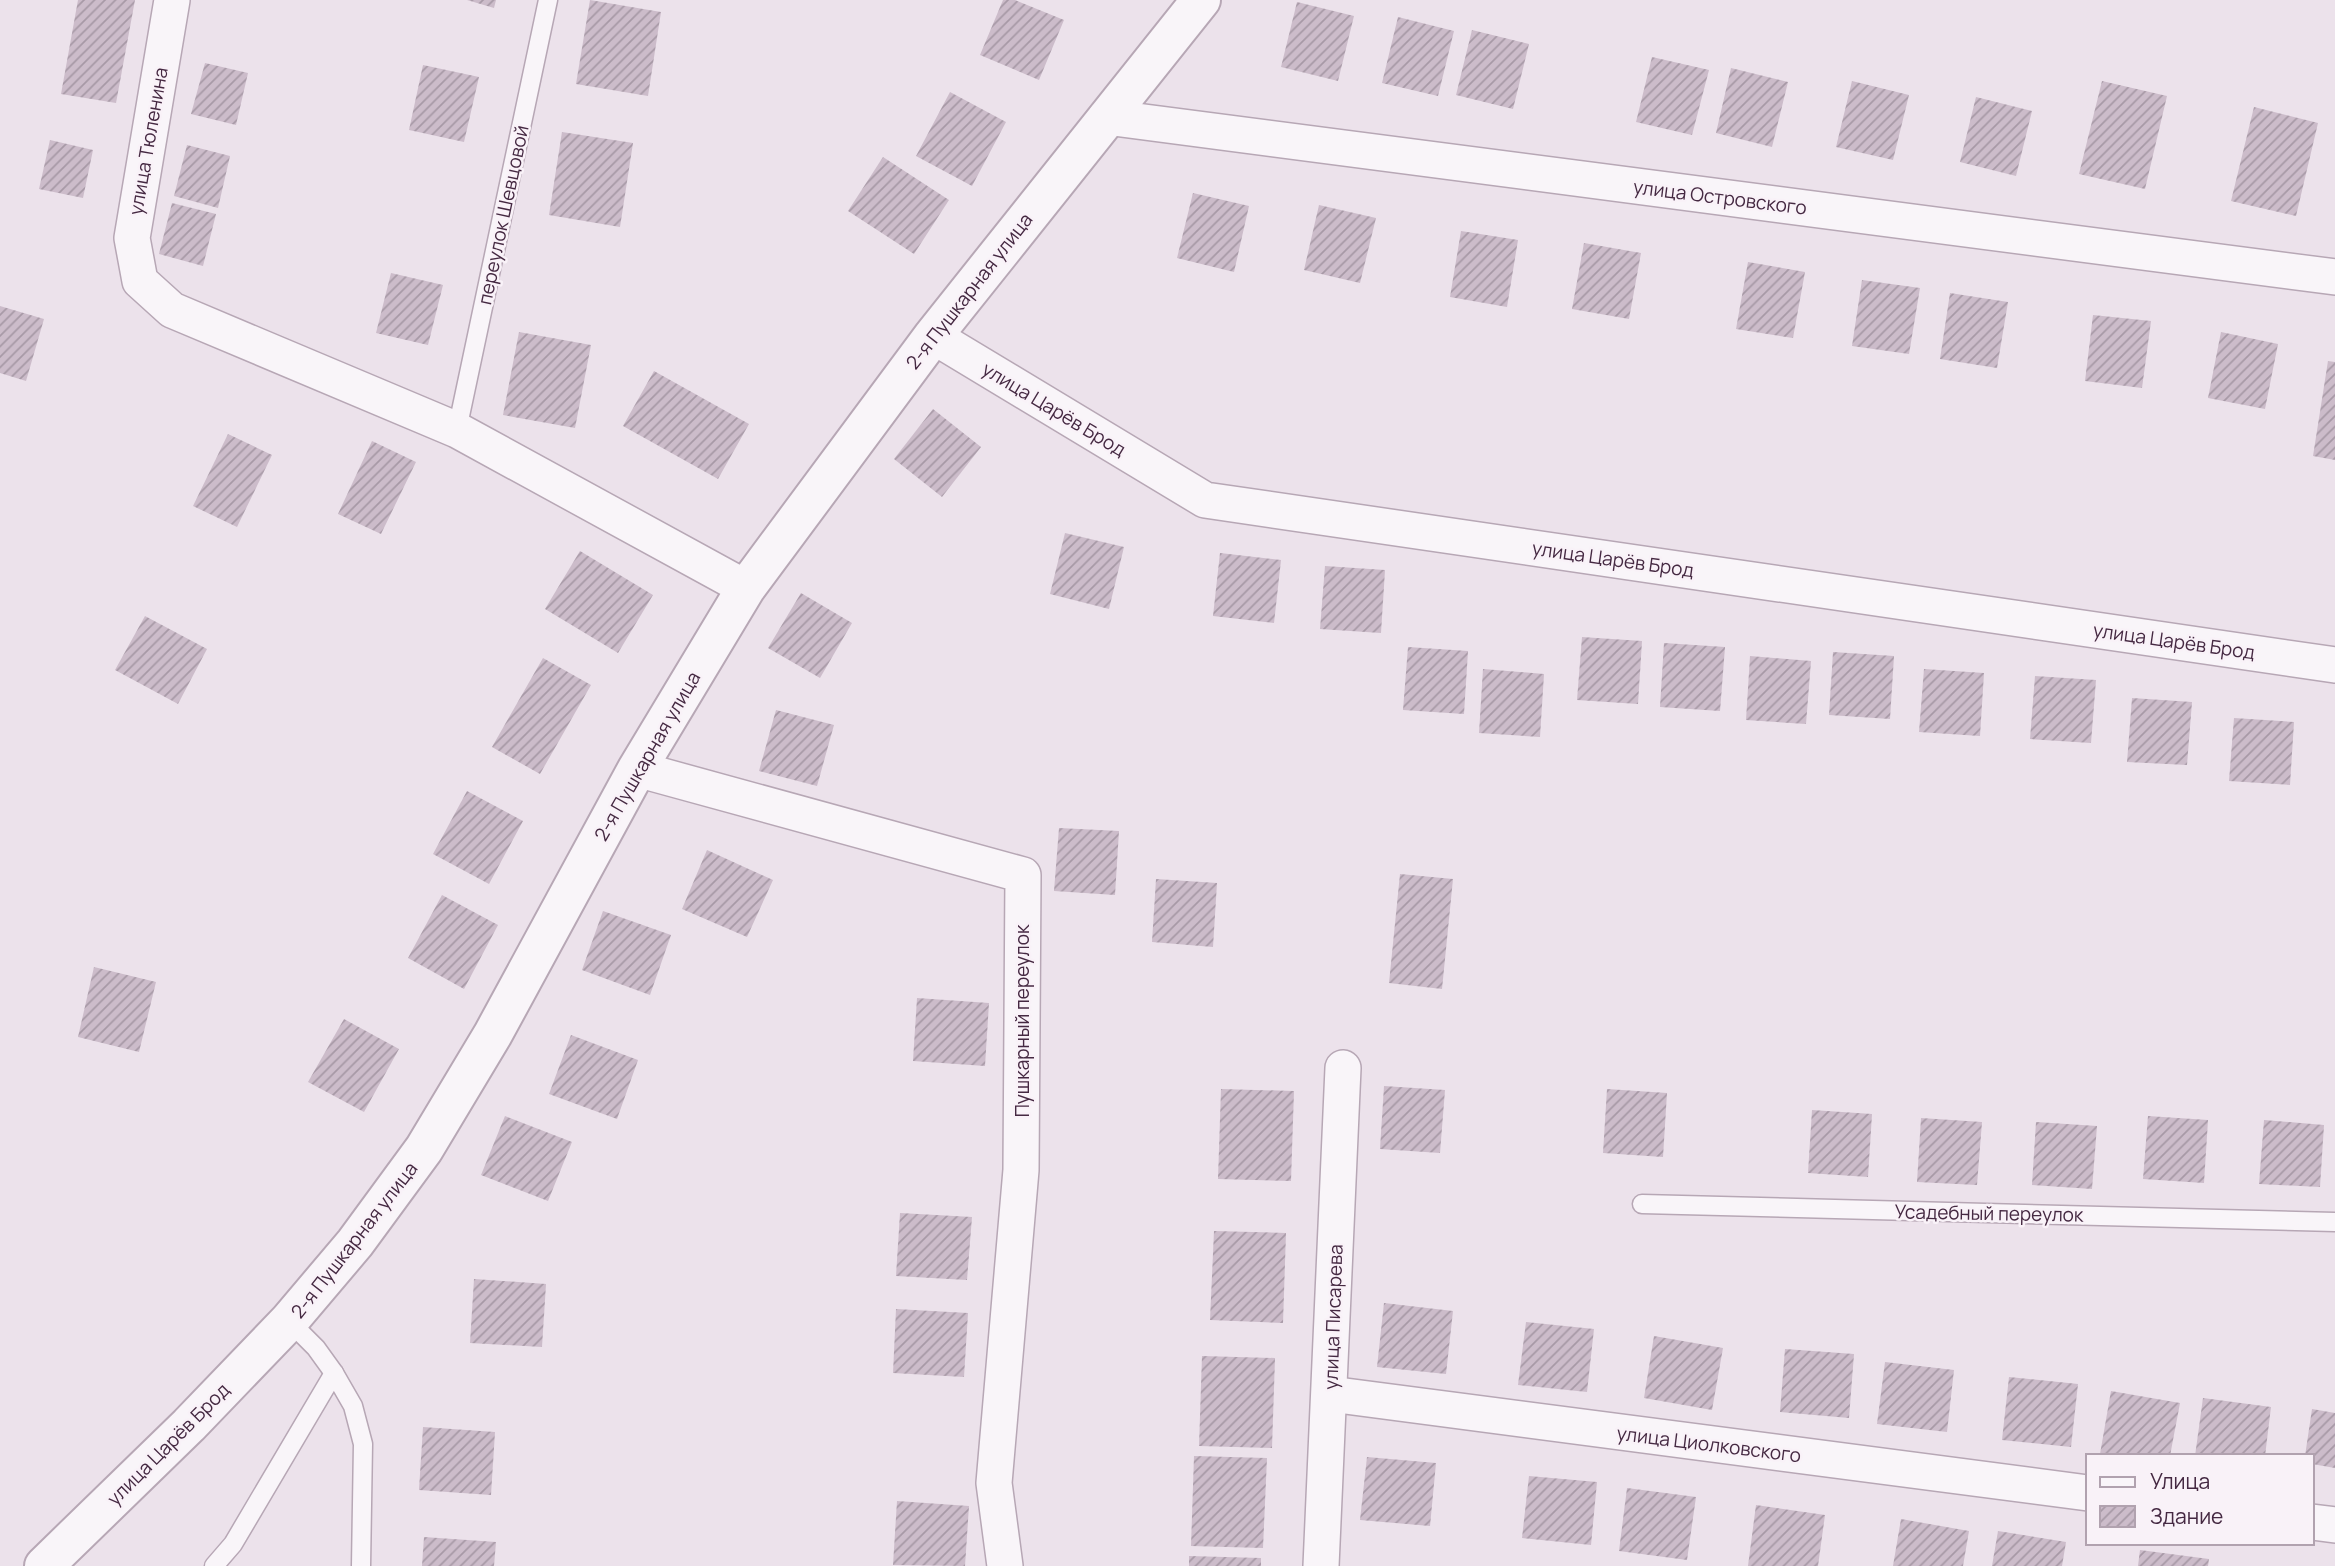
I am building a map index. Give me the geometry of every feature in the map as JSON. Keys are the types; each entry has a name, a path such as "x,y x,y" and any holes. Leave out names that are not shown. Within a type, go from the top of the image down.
{"street":[{"name":"улица Тюленина","path":"172,0 132,238 140,281 172,310 457,430"},
{"name":"2-я Пушкарная улица","path":"289,1321 355,1243 425,1149 493,1034 637,769 746,588 933,336 1201,0"},
{"name":"улица Островского","path":"1106,117 2335,277"},
{"name":"улица Царёв Брод","path":"933,336 1205,500 2335,665"},
{"path":"457,430 746,588"},
{"name":"Пушкарный переулок","path":"637,769 1023,875 1021,1170 994,1483 1006,1566"},
{"name":"улица Писарева","path":"1321,1566 1343,1068"},
{"name":"улица Царёв Брод","path":"44,1566 189,1425 289,1321"},
{"name":"улица Циолковского","path":"1330,1394 2086,1493"},
{"path":"2314,1522 2335,1525"}],"lane":[{"name":"переулок Шевцовой","path":"457,430 548,0"},
{"name":"Усадебный переулок","path":"1642,1204 2335,1222"},
{"name":"2-я Пушкарная улица","path":"289,1321 316,1348 353,1406 363,1444 360,1566"},
{"path":"214,1566 233,1544 334,1373"}],"building":[{"path":"78,0 135,0 116,103 61,94"},
{"path":"467,0 496,0 494,8"},
{"path":"590,0 661,12 648,96 576,84"},
{"path":"1003,0 1015,0 1064,20 1039,80 980,55"},
{"path":"1297,2 1354,16 1338,81 1281,67"},
{"path":"1398,17 1454,31 1438,96 1382,83"},
{"path":"1472,30 1529,44 1513,109 1456,95"},
{"path":"1652,57 1709,70 1692,135 1636,122"},
{"path":"205,63 248,73 236,125 191,114"},
{"path":"423,65 479,77 464,142 409,130"},
{"path":"1731,68 1788,82 1772,147 1716,133"},
{"path":"1852,81 1909,95 1893,160 1836,147"},
{"path":"2102,81 2167,96 2145,189 2079,174"},
{"path":"950,92 1006,122 972,186 916,156"},
{"path":"1976,97 2032,111 2016,176 1960,162"},
{"path":"2254,107 2318,123 2296,216 2231,201"},
{"path":"562,132 633,143 620,227 549,215"},
{"path":"50,140 93,150 83,198 39,189"},
{"path":"187,145 230,156 218,208 174,196"},
{"path":"883,157 949,200 914,254 848,211"},
{"path":"1193,193 1249,206 1234,272 1177,258"},
{"path":"172,203 216,214 203,266 159,254"},
{"path":"1319,205 1376,218 1360,283 1304,270"},
{"path":"1461,231 1518,240 1507,307 1450,297"},
{"path":"1584,243 1641,253 1629,319 1572,309"},
{"path":"1748,262 1805,272 1793,338 1736,329"},
{"path":"391,273 443,285 428,345 376,333"},
{"path":"1862,280 1920,288 1909,354 1852,346"},
{"path":"1950,293 2008,302 1997,368 1940,359"},
{"path":"0,306 44,319 26,381 0,373"},
{"path":"2093,315 2151,321 2142,388 2085,381"},
{"path":"519,332 591,345 575,428 503,415"},
{"path":"2221,332 2278,344 2265,409 2208,398"},
{"path":"2328,361 2335,362 2335,460 2313,456"},
{"path":"654,371 749,424 718,479 623,426"},
{"path":"933,409 981,447 942,497 894,459"},
{"path":"228,434 272,455 237,527 193,506"},
{"path":"372,441 416,462 381,534 338,514"},
{"path":"1065,533 1124,547 1109,609 1050,594"},
{"path":"580,551 653,595 618,653 545,609"},
{"path":"1220,553 1281,560 1274,623 1213,616"},
{"path":"1325,566 1385,570 1381,633 1320,629"},
{"path":"801,593 852,623 820,678 768,648"},
{"path":"145,616 207,649 178,704 115,670"},
{"path":"1582,637 1642,641 1638,704 1577,700"},
{"path":"1664,643 1725,647 1720,711 1660,707"},
{"path":"1408,647 1468,651 1464,714 1403,710"},
{"path":"1833,652 1894,656 1890,719 1829,715"},
{"path":"1750,656 1811,661 1806,724 1746,720"},
{"path":"543,658 591,685 540,774 492,747"},
{"path":"1483,669 1544,674 1540,737 1479,733"},
{"path":"1924,669 1984,673 1980,736 1919,732"},
{"path":"2035,676 2096,680 2091,743 2030,739"},
{"path":"2132,698 2192,702 2187,765 2127,762"},
{"path":"776,710 834,725 817,786 759,771"},
{"path":"2234,718 2294,722 2290,785 2229,781"},
{"path":"467,791 523,821 489,884 433,854"},
{"path":"1059,828 1119,831 1115,895 1054,891"},
{"path":"707,850 773,880 747,937 682,909"},
{"path":"1400,874 1453,879 1442,989 1389,983"},
{"path":"1156,879 1217,883 1213,947 1152,942"},
{"path":"442,895 498,925 464,989 408,958"},
{"path":"603,911 671,935 650,995 582,970"},
{"path":"94,967 156,982 139,1052 78,1037"},
{"path":"917,998 989,1003 985,1066 913,1061"},
{"path":"344,1019 399,1049 364,1112 308,1082"},
{"path":"571,1035 638,1060 617,1119 549,1094"},
{"path":"1384,1086 1445,1090 1440,1153 1380,1149"},
{"path":"1221,1089 1294,1091 1291,1181 1218,1179"},
{"path":"1607,1089 1667,1093 1663,1157 1603,1153"},
{"path":"1812,1110 1872,1114 1868,1177 1808,1173"},
{"path":"505,1116 572,1142 548,1201 481,1175"},
{"path":"2148,1116 2208,1120 2204,1183 2143,1179"},
{"path":"1921,1118 1982,1122 1977,1185 1917,1182"},
{"path":"2264,1120 2324,1125 2320,1187 2259,1184"},
{"path":"2036,1122 2097,1126 2092,1189 2032,1185"},
{"path":"900,1213 972,1217 967,1280 896,1276"},
{"path":"1214,1231 1286,1233 1283,1323 1210,1320"},
{"path":"474,1279 546,1284 542,1347 470,1343"},
{"path":"1384,1303 1453,1311 1446,1374 1377,1367"},
{"path":"896,1309 968,1313 964,1377 893,1373"},
{"path":"1526,1322 1594,1329 1587,1392 1518,1385"},
{"path":"1654,1336 1723,1348 1712,1410 1644,1398"},
{"path":"1785,1349 1854,1354 1849,1418 1780,1412"},
{"path":"1202,1356 1275,1358 1272,1448 1199,1446"},
{"path":"1885,1362 1954,1370 1947,1432 1877,1424"},
{"path":"2009,1377 2078,1384 2071,1447 2002,1440"},
{"path":"2111,1391 2180,1403 2170,1454 2100,1454"},
{"path":"2203,1398 2271,1407 2265,1454 2195,1454"},
{"path":"2312,1409 2335,1413 2335,1468 2314,1464 2314,1454 2305,1454"},
{"path":"423,1427 495,1432 491,1495 419,1490"},
{"path":"1194,1456 1267,1458 1263,1548 1191,1546"},
{"path":"1367,1457 1436,1463 1430,1526 1360,1520"},
{"path":"1529,1476 1597,1482 1591,1545 1522,1538"},
{"path":"1627,1488 1696,1497 1687,1560 1619,1551"},
{"path":"897,1501 969,1506 965,1566 893,1565"},
{"path":"1756,1505 1825,1515 1818,1566 1748,1566"},
{"path":"1901,1519 1969,1531 1963,1566 1893,1566"},
{"path":"1998,1531 2066,1542 2062,1566 1992,1566"},
{"path":"424,1537 496,1542 494,1566 422,1566"},
{"path":"2140,1550 2209,1559 2208,1566 2138,1566"},
{"path":"1189,1556 1261,1558 1261,1566 1189,1566"}]}
